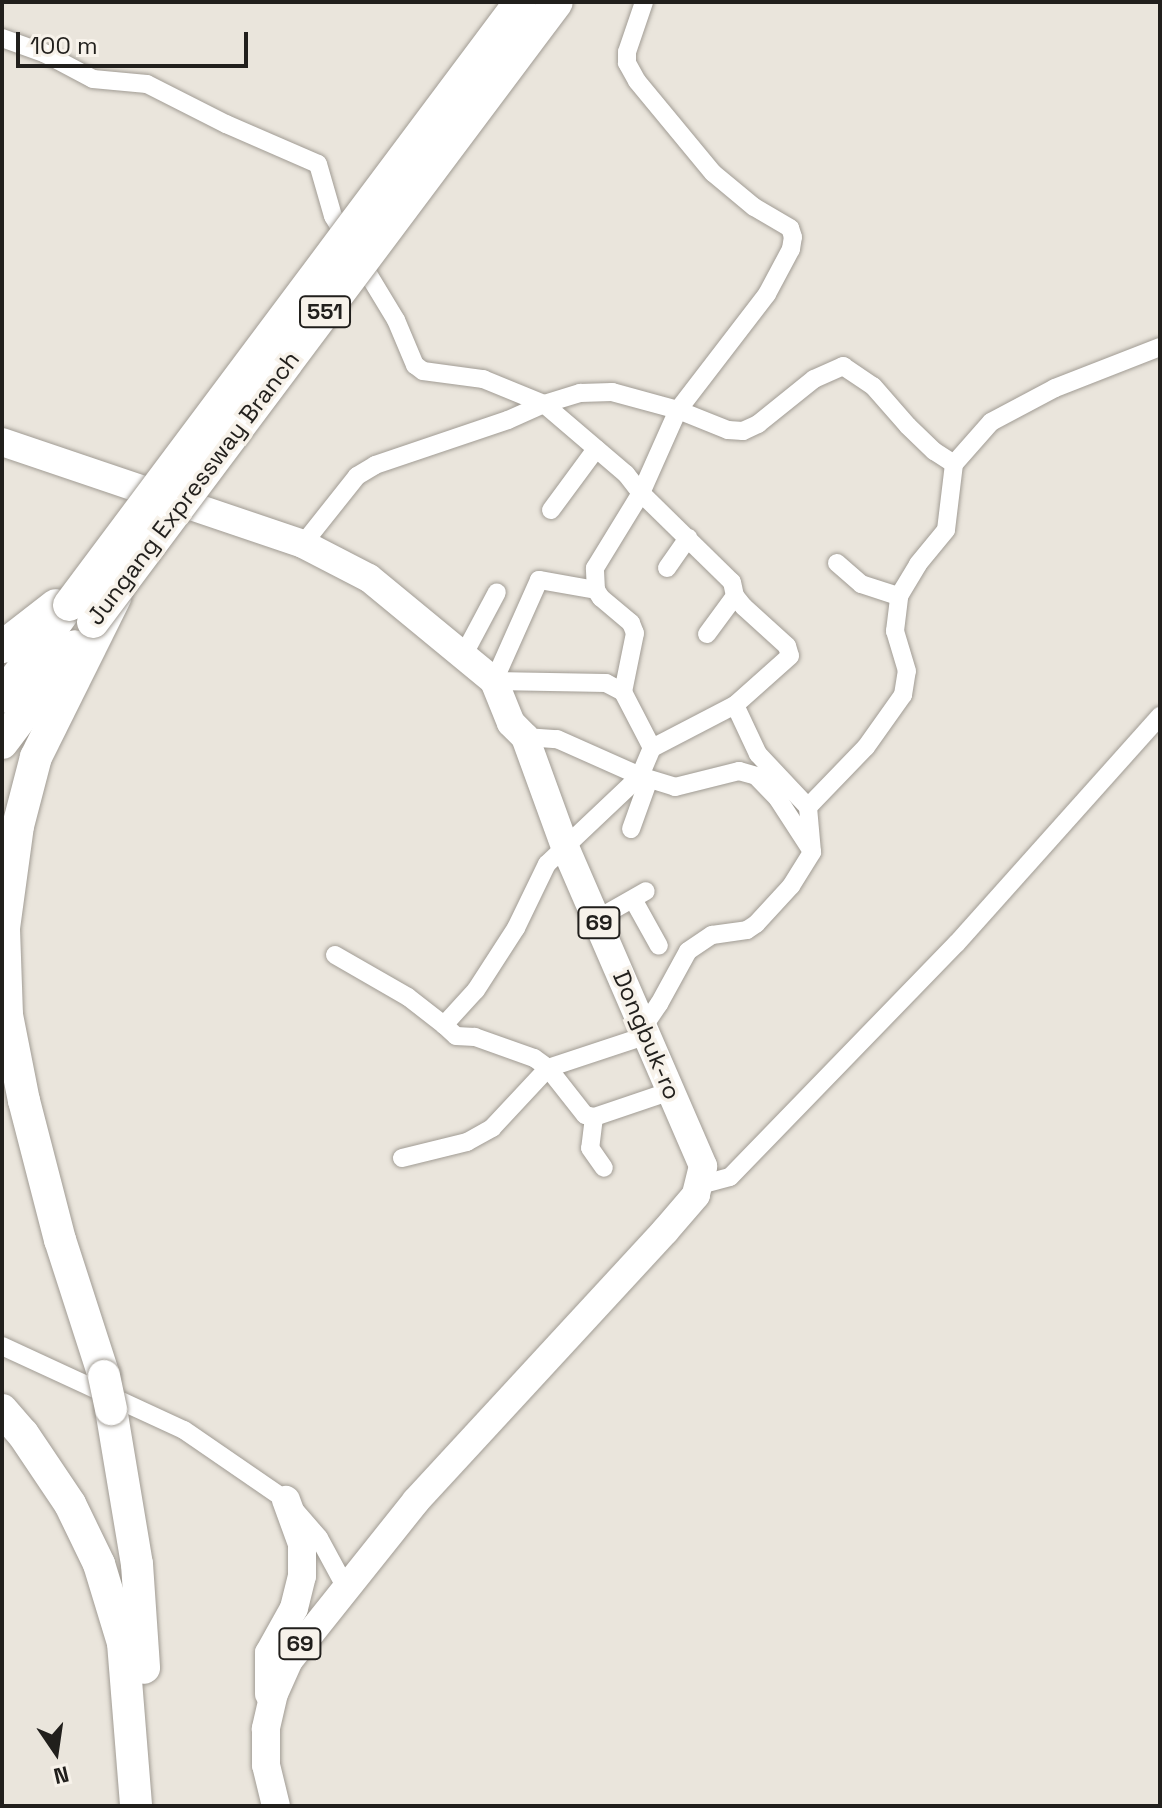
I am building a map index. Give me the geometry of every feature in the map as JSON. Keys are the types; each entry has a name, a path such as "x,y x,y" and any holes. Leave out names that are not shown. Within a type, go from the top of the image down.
{"highway":[{"name":"Jungang Expressway Branch","path":"2,743 81,614 90,578 520,2"},
{"name":"Jungang Expressway Branch","path":"2,697 81,614 124,580 557,2"},
{"path":"2,647 90,578"},
{"path":"124,580 36,757 18,826 4,928 7,1015 24,1101 60,1240 104,1376 137,1564 140,1727 136,1806"},
{"path":"2,1410 23,1434 70,1504 99,1564 123,1643 140,1727 149,1806"}],"main road":[{"name":"Dongbuk-ro","path":"2,442 303,544 369,578 494,681 511,723 525,737 565,847 703,1166 696,1186"},
{"name":"69","path":"276,1806 266,1765 269,1711 289,1660 345,1586 416,1501 665,1231 696,1195 696,1186"},
{"path":"269,1711 269,1653 294,1608 302,1576 299,1528 286,1500"}],"street":[{"path":"623,692 635,633 631,623 609,607 596,590 597,560 641,493 678,410 767,294 791,249 793,237 790,228 754,207 713,173 637,81 627,63 627,52 644,2"},
{"path":"2,38 44,53 93,79 147,84 226,124 318,164 333,216 396,320 415,365 423,371 483,379 544,404 626,474 641,493 732,582 735,596 787,646 790,656 735,705 652,748"},
{"path":"808,807 866,747 903,695 907,671 895,631 899,596 918,564 946,530 954,464 991,422 1055,388 1160,347"},
{"path":"303,544 357,476 375,465 580,393 612,392 678,410 728,430 743,431 758,424 814,379 843,366 873,386 908,426 934,451 954,464"},
{"path":"551,510 596,449"},
{"path":"667,568 688,538"},
{"path":"837,563 861,584 899,596"},
{"path":"596,590 539,580 494,681 606,683 623,692 652,748 631,829"},
{"path":"463,656 497,592"},
{"path":"707,634 735,596"},
{"path":"402,1158 467,1142 492,1128 548,1068 646,1030 688,951 712,935 747,930 791,886 812,852 808,807 758,754 735,705"},
{"path":"696,1186 730,1177 957,943 1160,716"},
{"path":"525,737 557,739 675,787 739,771 756,776 778,799 812,852"},
{"path":"444,1025 476,990 516,928 537,879 565,847 645,777"},
{"path":"597,919 640,896 659,946"},
{"path":"335,955 408,997 456,1036 475,1037 534,1058 548,1068 585,1115 594,1117 671,1091"},
{"path":"594,1117 590,1148 604,1168"},
{"path":"2,1346 184,1430 286,1500 319,1538 345,1586"}]}
